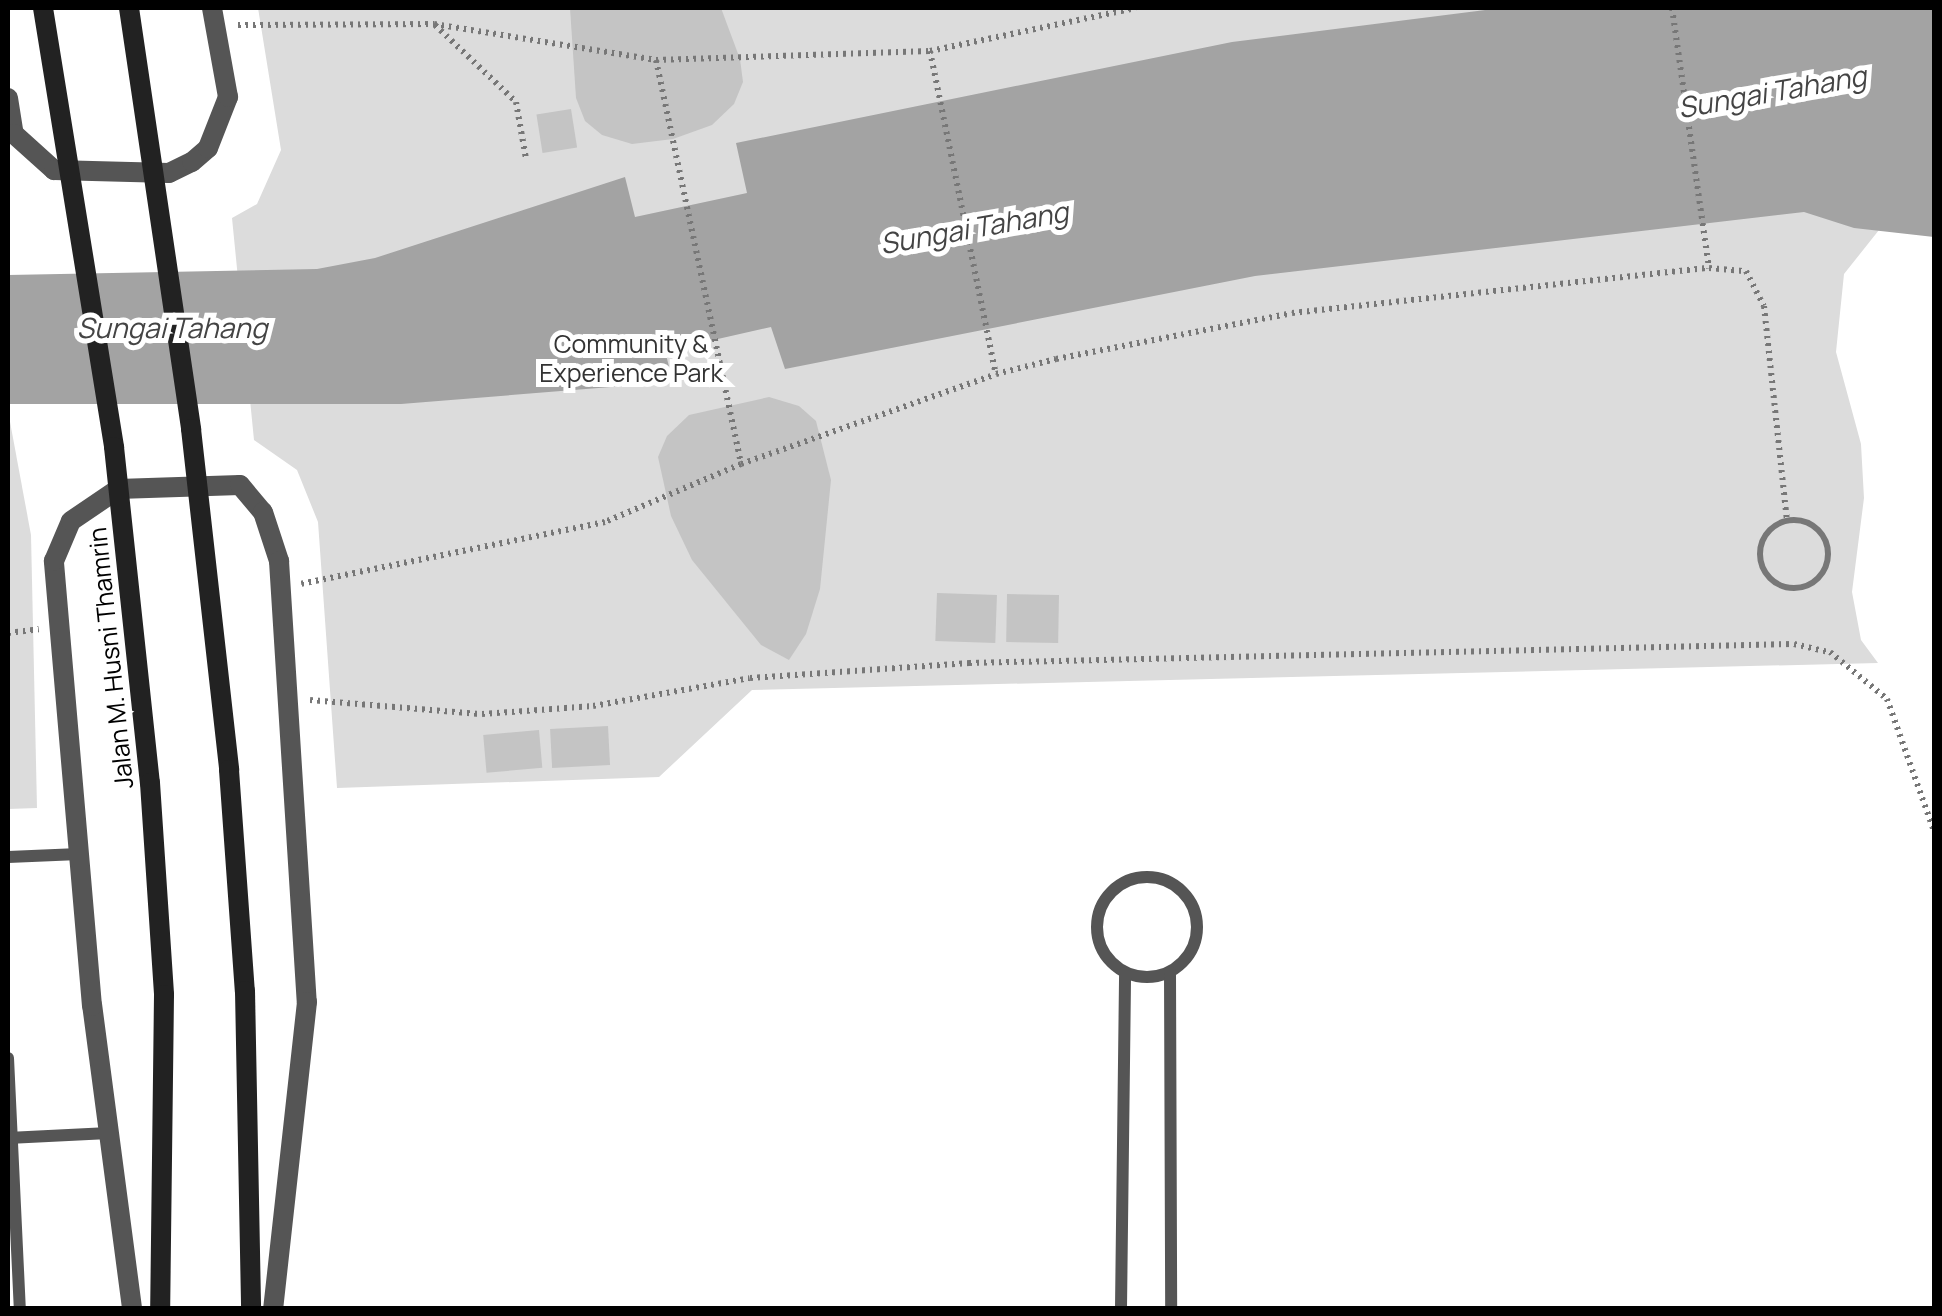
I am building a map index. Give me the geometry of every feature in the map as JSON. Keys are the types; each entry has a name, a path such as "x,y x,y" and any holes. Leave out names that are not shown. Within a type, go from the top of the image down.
{"main road":[{"name":"Jalan M. Husni Thamrin","path":"43,8 114,447 150,782 164,994 160,1308"},
{"path":"129,8 192,429 229,770 245,992 251,1308"}],"street":[{"path":"8,98 14,134 54,170 169,172 208,148 221,123 228,96 214,16"},
{"path":"132,1308 79,854 54,561 71,521 118,489 240,484 263,512 280,587 307,1002 274,1308"}],"lane":[{"path":"8,857 79,854"},
{"path":"1134,878 1158,878 1181,890 1194,910 1198,933 1189,956 1170,972 1148,978 1125,973 1106,957 1097,934 1100,910 1112,890 1134,878"},
{"path":"1170,972 1171,1308"},
{"path":"1120,1308 1125,973"},
{"path":"8,1058 20,1308"},
{"path":"10,1138 109,1133"}],"path":[{"path":"214,16 434,24 656,60 930,51 1136,8"},
{"path":"1672,8 1708,268"},
{"path":"434,24 516,102 526,159"},
{"path":"930,51 996,374"},
{"path":"656,60 741,464"},
{"path":"280,587 605,522 741,464 996,374 1292,313 1708,268 1746,271 1764,306 1788,520"},
{"path":"1788,520 1811,524 1826,543 1820,576 1800,588 1777,584 1761,566 1761,542 1788,520"},
{"path":"288,698 482,714 593,706 750,678 969,663 1794,644 1830,652 1887,699 1934,831"}],"green space":[{"name":"Community & Experience Park","path":"258,8 1829,8 1879,230 1844,274 1836,352 1861,444 1864,498 1852,592 1861,640 1878,663 752,690 659,777 337,788 318,522 297,470 254,440 232,218 257,204 281,150"},
{"path":"8,411 31,535 37,808 8,809"}],"water":[{"name":"Sungai Tahang","path":"1501,8 1934,8 1934,237 1854,228 1804,212 1255,276 785,369 771,327 665,351 673,382 401,404 8,404 8,275 317,269 375,258 625,177 635,217 747,193 736,143 1232,42"}],"building":[{"path":"570,8 721,8 740,59 743,82 734,104 712,125 673,139 632,144 602,135 585,121 576,98"},
{"path":"571,109 577,148 543,153 536,114"},
{"path":"769,397 799,406 816,421 831,480 820,589 806,634 789,660 761,645 692,560 671,516 658,457 667,436 689,415"},
{"path":"937,593 997,595 995,643 935,641"},
{"path":"1007,594 1059,595 1058,643 1006,642"},
{"path":"608,726 610,765 552,768 550,729"},
{"path":"539,730 542,768 487,773 483,735"}]}
